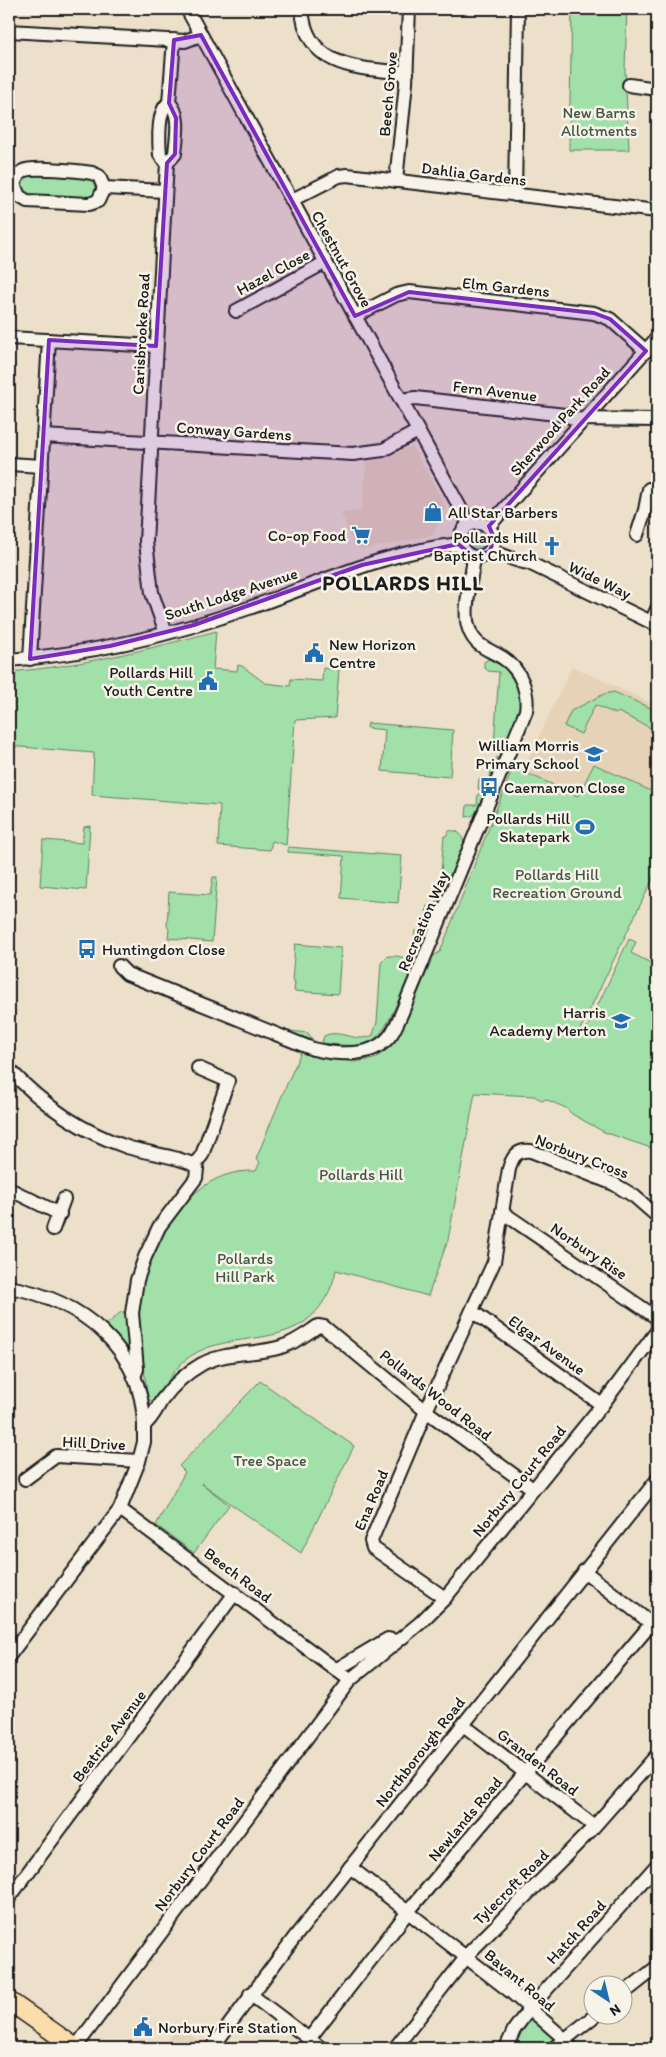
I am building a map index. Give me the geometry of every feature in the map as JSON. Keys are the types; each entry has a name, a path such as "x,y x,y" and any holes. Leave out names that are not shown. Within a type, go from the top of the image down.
{"highway":[{"path":"9,2001 75,2048"}],"street":[{"name":"Chestnut Grove","path":"187,9 469,524"},
{"path":"302,9 304,24 311,38 320,50 332,59 357,68 407,73"},
{"name":"Beech Grove","path":"396,181 407,73 409,9"},
{"path":"515,195 518,9"},
{"path":"9,31 174,40 189,40 201,35"},
{"name":"Carisbrooke Road","path":"166,633 152,593 147,554 151,442 167,162 175,154 176,118 173,106 169,103 174,40"},
{"path":"629,85 657,88"},
{"path":"32,169 92,172 99,176 104,188 98,200 89,204 80,204 27,201 19,196 11,184 23,172 32,169"},
{"name":"Dahlia Gardens","path":"292,200 340,176 657,211"},
{"path":"104,188 165,191"},
{"name":"Hazel Close","path":"236,311 326,262"},
{"name":"Elm Gardens","path":"355,316 396,296 410,292 594,313 608,317 646,351"},
{"path":"9,338 156,346"},
{"name":"Sherwood Park Road","path":"488,527 657,338"},
{"path":"30,659 49,340"},
{"name":"Fern Avenue","path":"401,400 415,398 565,415 575,419 657,420"},
{"name":"Conway Gardens","path":"43,436 359,454 387,448 418,431"},
{"path":"9,464 42,466"},
{"path":"636,535 651,512 649,489"},
{"path":"478,523 488,527 493,534 492,547 481,557 474,557 464,552 460,544 460,533 469,524 478,523"},
{"name":"South Lodge Avenue","path":"9,660 30,659 90,650 166,633 245,609 362,565 418,551 460,544"},
{"name":"Wide Way","path":"492,547 499,553 521,563 529,563 654,623"},
{"name":"Recreation Way","path":"119,966 126,974 313,1049 356,1053 374,1048 388,1038 396,1026 526,711 526,693 517,672 504,658 480,646 468,628 467,613 474,557"},
{"path":"654,623 657,609"},
{"path":"194,1166 202,1155 228,1081 198,1068"},
{"path":"9,1069 47,1105 82,1126 125,1146 194,1166 197,1169 196,1178 159,1227 137,1280 132,1313 137,1368 134,1377"},
{"name":"Norbury Cross","path":"502,1212 511,1161 518,1153 531,1151 614,1184 634,1196 657,1216"},
{"path":"9,1189 60,1214"},
{"path":"53,1229 64,1199"},
{"path":"426,1410 496,1256 502,1212"},
{"name":"Norbury Rise","path":"502,1212 657,1318"},
{"path":"9,1287 32,1292 58,1302 93,1322 104,1331 118,1349 134,1377 141,1395 144,1425 144,1442 139,1462 120,1509 9,1656"},
{"name":"Elgar Avenue","path":"472,1311 602,1405"},
{"name":"Pollards Wood Road","path":"144,1425 151,1419 174,1385 186,1374 201,1365 222,1357 288,1345 320,1326 426,1410 533,1489"},
{"name":"Norbury Court Road","path":"75,2048 350,1680 445,1598 602,1405 657,1331"},
{"name":"Ena Road","path":"426,1410 371,1544 373,1548 445,1598"},
{"name":"Hill Drive","path":"25,1479 56,1456 139,1462"},
{"name":"Northborough Road","path":"212,2048 250,1994 657,1480"},
{"name":"Beech Road","path":"120,1509 337,1669"},
{"path":"584,1571 654,1626"},
{"name":"Beatrice Avenue","path":"9,1898 235,1593"},
{"name":"Newlands Road","path":"309,2039 408,1912 525,1773 654,1626"},
{"name":"Norbury Court Road","path":"337,1669 388,1639 397,1641"},
{"path":"337,1669 350,1680"},
{"name":"Granden Road","path":"462,1724 594,1826"},
{"name":"Tylecroft Road","path":"395,2048 466,1957 594,1826 657,1755"},
{"name":"Hatch Road","path":"506,2048 517,2026 530,2008 657,1865"},
{"name":"Bavant Road","path":"350,1867 530,2008 563,2046"},
{"path":"634,1985 657,1967"},
{"path":"250,1994 321,2048"},
{"path":"563,2046 586,2024"}],"highlighted area":[{"path":"201,35 355,316 409,292 594,313 610,319 646,351 489,526 494,538 490,551 474,557 458,544 362,565 194,625 110,646 30,659 49,340 156,346 167,163 175,154 176,118 169,103 174,40"}],"shaded area":[{"path":"412,446 446,507 433,535 362,550 353,544 341,512 362,510 366,461 384,459"},
{"name":"William Morris Primary School","path":"572,666 657,706 657,833 522,771"},
{"path":"179,2025 203,2045 201,2048 162,2048"}],"green space":[{"name":"New Barns Allotments","path":"572,9 627,9 625,69 629,150 569,150"},
{"path":"24,174 90,176 99,185 94,199 25,196 20,182"},
{"path":"472,528 480,528 487,535 487,543 480,550 472,550 465,543 465,535"},
{"path":"216,631 213,669 237,671 238,665 265,683 290,686 291,679 322,681 323,668 339,670 335,718 295,720 286,845 272,841 270,850 218,846 220,805 92,795 94,753 9,746 9,672 62,666 113,656 165,645"},
{"path":"489,659 504,667 510,673 517,687 520,703 519,712 492,778 490,778 491,765 496,758 500,757 501,750 494,744 499,672 488,671 484,667 484,662"},
{"path":"614,692 657,711 657,731 618,712 616,714 595,705 581,734 564,726 571,711 604,694"},
{"path":"368,723 453,730 450,777 382,771 385,730 367,728"},
{"path":"594,764 657,794 657,870 579,1032 586,1030 629,939 636,942 631,953 657,966 657,1150 604,1132 572,1114 566,1108 545,1099 543,1101 534,1096 475,1093 448,1240 428,1296 336,1270 332,1286 325,1299 305,1322 289,1330 271,1335 216,1345 199,1351 179,1366 157,1400 153,1402 148,1399 139,1319 139,1290 150,1256 175,1215 185,1203 209,1183 223,1176 239,1172 256,1171 260,1162 256,1159 301,1052 354,1062 374,1059 390,1047 432,957 440,952 513,767 578,796"},
{"path":"479,779 491,779 486,790 478,789"},
{"path":"478,794 485,795 480,806 473,815 466,817 467,805 477,805"},
{"path":"90,826 86,890 40,886 43,840 82,843 84,827"},
{"path":"449,831 455,831 460,834 464,845 439,904 436,904 439,896 444,836"},
{"path":"288,847 402,856 398,903 341,898 344,856 288,852"},
{"path":"213,877 217,877 212,942 168,938 169,892 210,895"},
{"path":"427,906 439,906 434,916 426,916"},
{"path":"426,921 432,921 425,939 414,943 415,931 425,931"},
{"path":"295,944 341,948 338,994 294,991 295,981 292,981"},
{"path":"388,956 406,959 409,961 412,969 403,992 383,1030 376,1038 360,1045 322,1043 324,1036 330,1034 361,1038 373,1035 377,1022 381,963"},
{"path":"290,1031 308,1033 313,1040 290,1033"},
{"path":"121,1312 127,1312 132,1357 129,1357 105,1326"},
{"name":"Tree Space","path":"260,1381 354,1446 301,1553 201,1483 229,1505 194,1553 156,1525 185,1472 179,1466"},
{"path":"530,2016 554,2038 541,2048 511,2048"}],"place":[{"name":"All Star Barbers","path":"433,512"},
{"name":"Co-op Food","path":"361,535"},
{"name":"Pollards Hill Baptist Church","path":"552,546"},
{"name":"New Horizon Centre","path":"314,653"},
{"name":"Pollards Hill Youth Centre","path":"208,681"},
{"name":"William Morris Primary School","path":"594,754"},
{"name":"Caernarvon Close","path":"489,787"},
{"name":"Pollards Hill Skatepark","path":"585,827"},
{"name":"Huntingdon Close","path":"87,949"},
{"name":"Harris Academy Merton","path":"621,1021"},
{"name":"Norbury Fire Station","path":"143,2027"}],"district":[{"name":"POLLARDS HILL","path":"403,582"}],"park label":[{"name":"Pollards Hill Recreation Ground","path":"557,883"},
{"name":"Pollards Hill","path":"361,1174"},
{"name":"Pollards Hill Park","path":"245,1267"}]}
